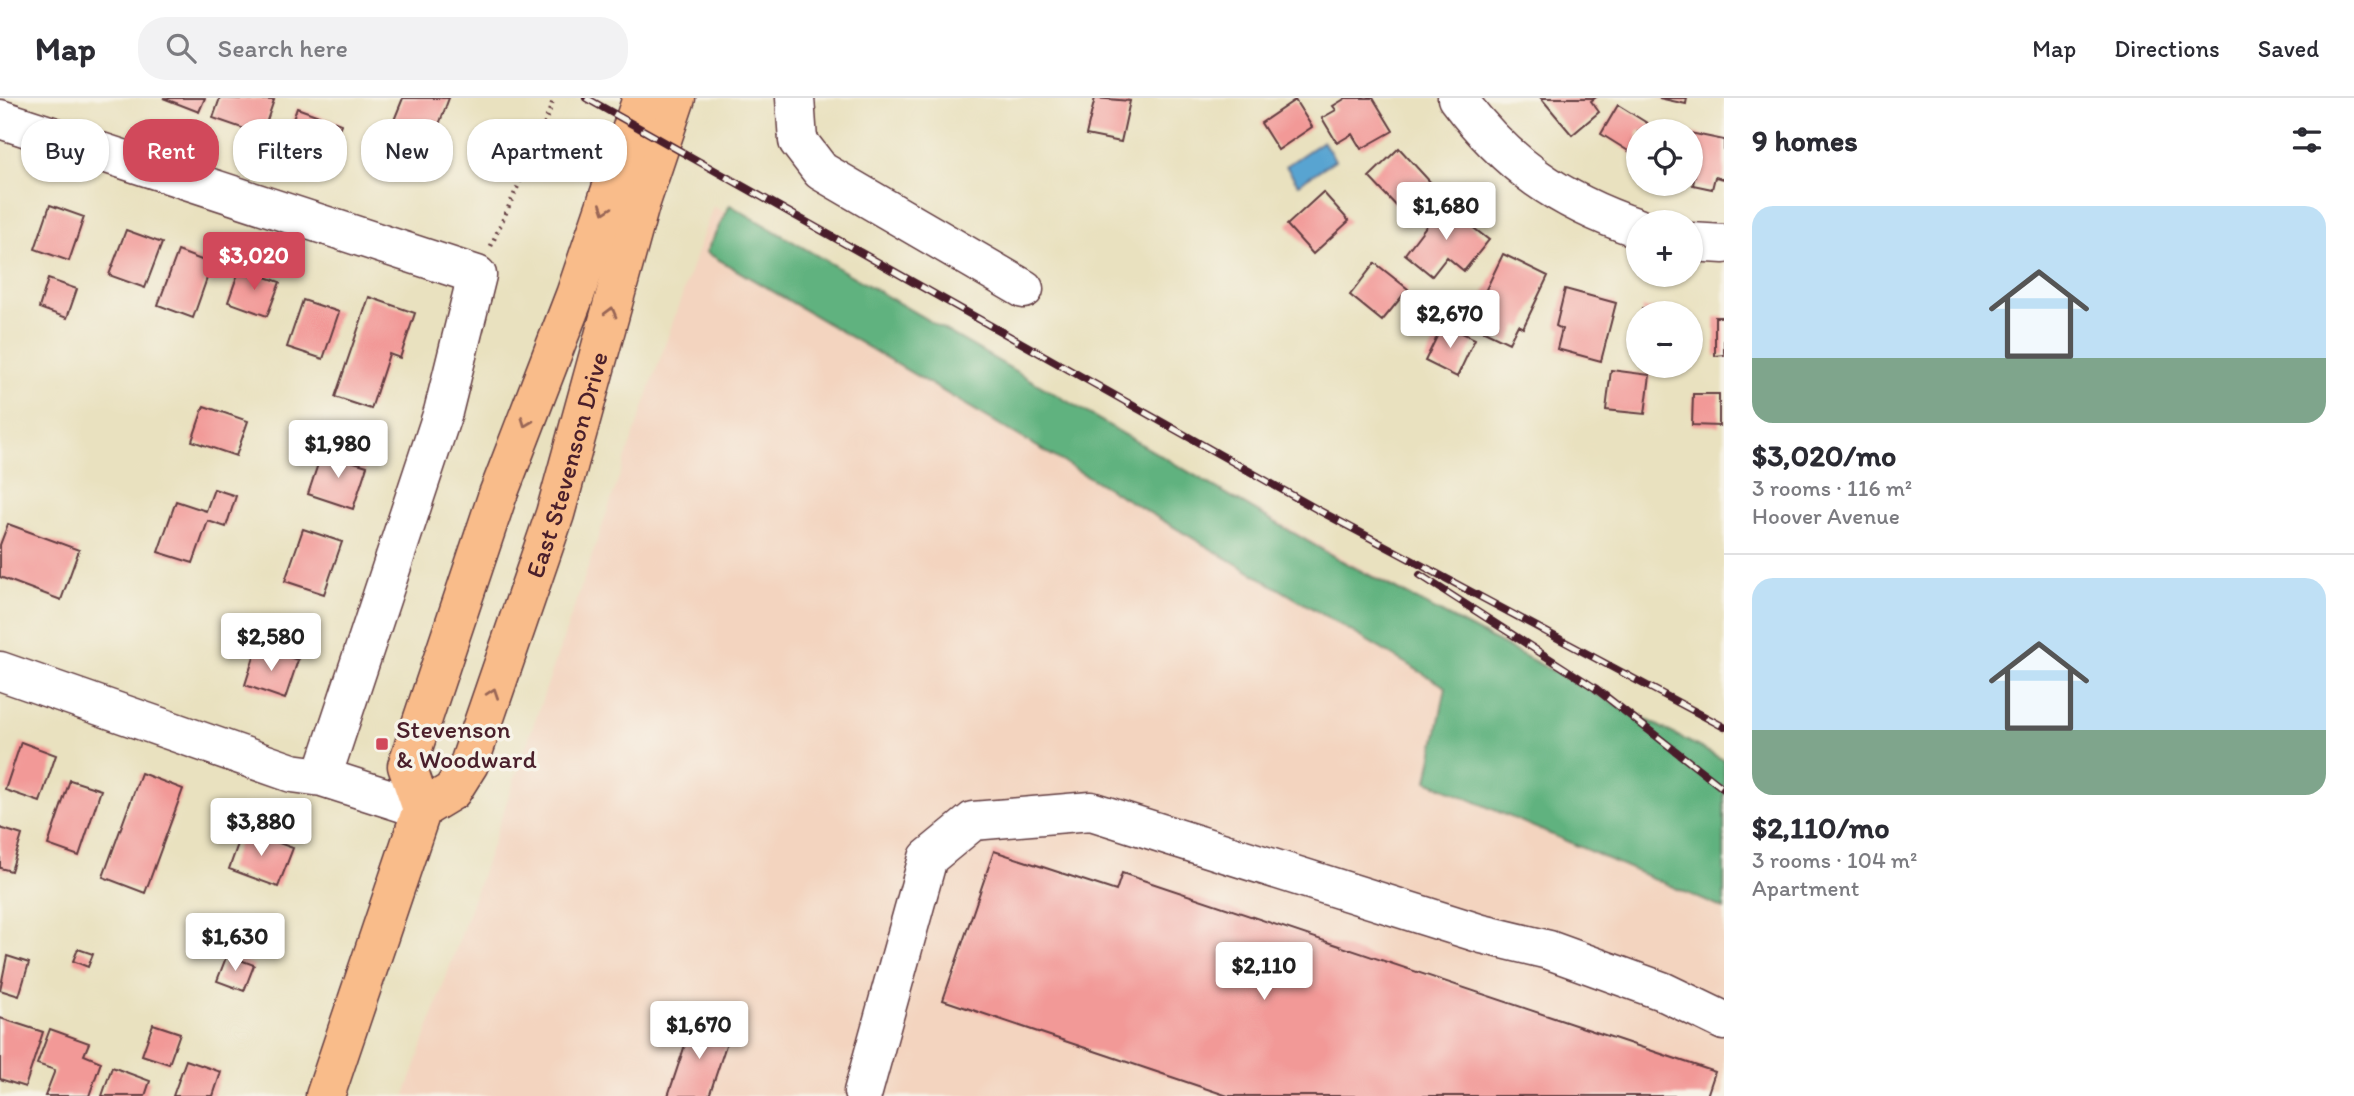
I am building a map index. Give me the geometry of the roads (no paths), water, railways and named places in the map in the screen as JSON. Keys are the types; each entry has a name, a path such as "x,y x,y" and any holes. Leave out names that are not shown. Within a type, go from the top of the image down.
{"main road":[{"name":"East Stevenson Drive","path":"642,98 575,295 496,497 407,766 422,809 452,791 469,764 555,514 640,205 676,98"},
{"path":"325,1096 422,809"}],"street":[{"path":"795,98 798,141 821,172 1024,289"},
{"path":"1457,98 1485,135 1530,176 1569,200 1626,223"},
{"path":"0,120 477,275 443,412 322,777"},
{"path":"1703,243 1724,244"},
{"path":"0,671 292,773 322,777 422,809"},
{"path":"867,1095 928,858 973,821 1065,813 1091,811 1482,934 1549,950 1662,991 1724,1021"}],"water":[{"path":"1323,141 1335,160 1298,184 1286,166"}],"railway":[{"path":"586,98 1320,511 1724,727"},
{"path":"1420,575 1595,688 1724,789"}],"place":[{"name":"Stevenson & Woodward","path":"382,744"}]}
